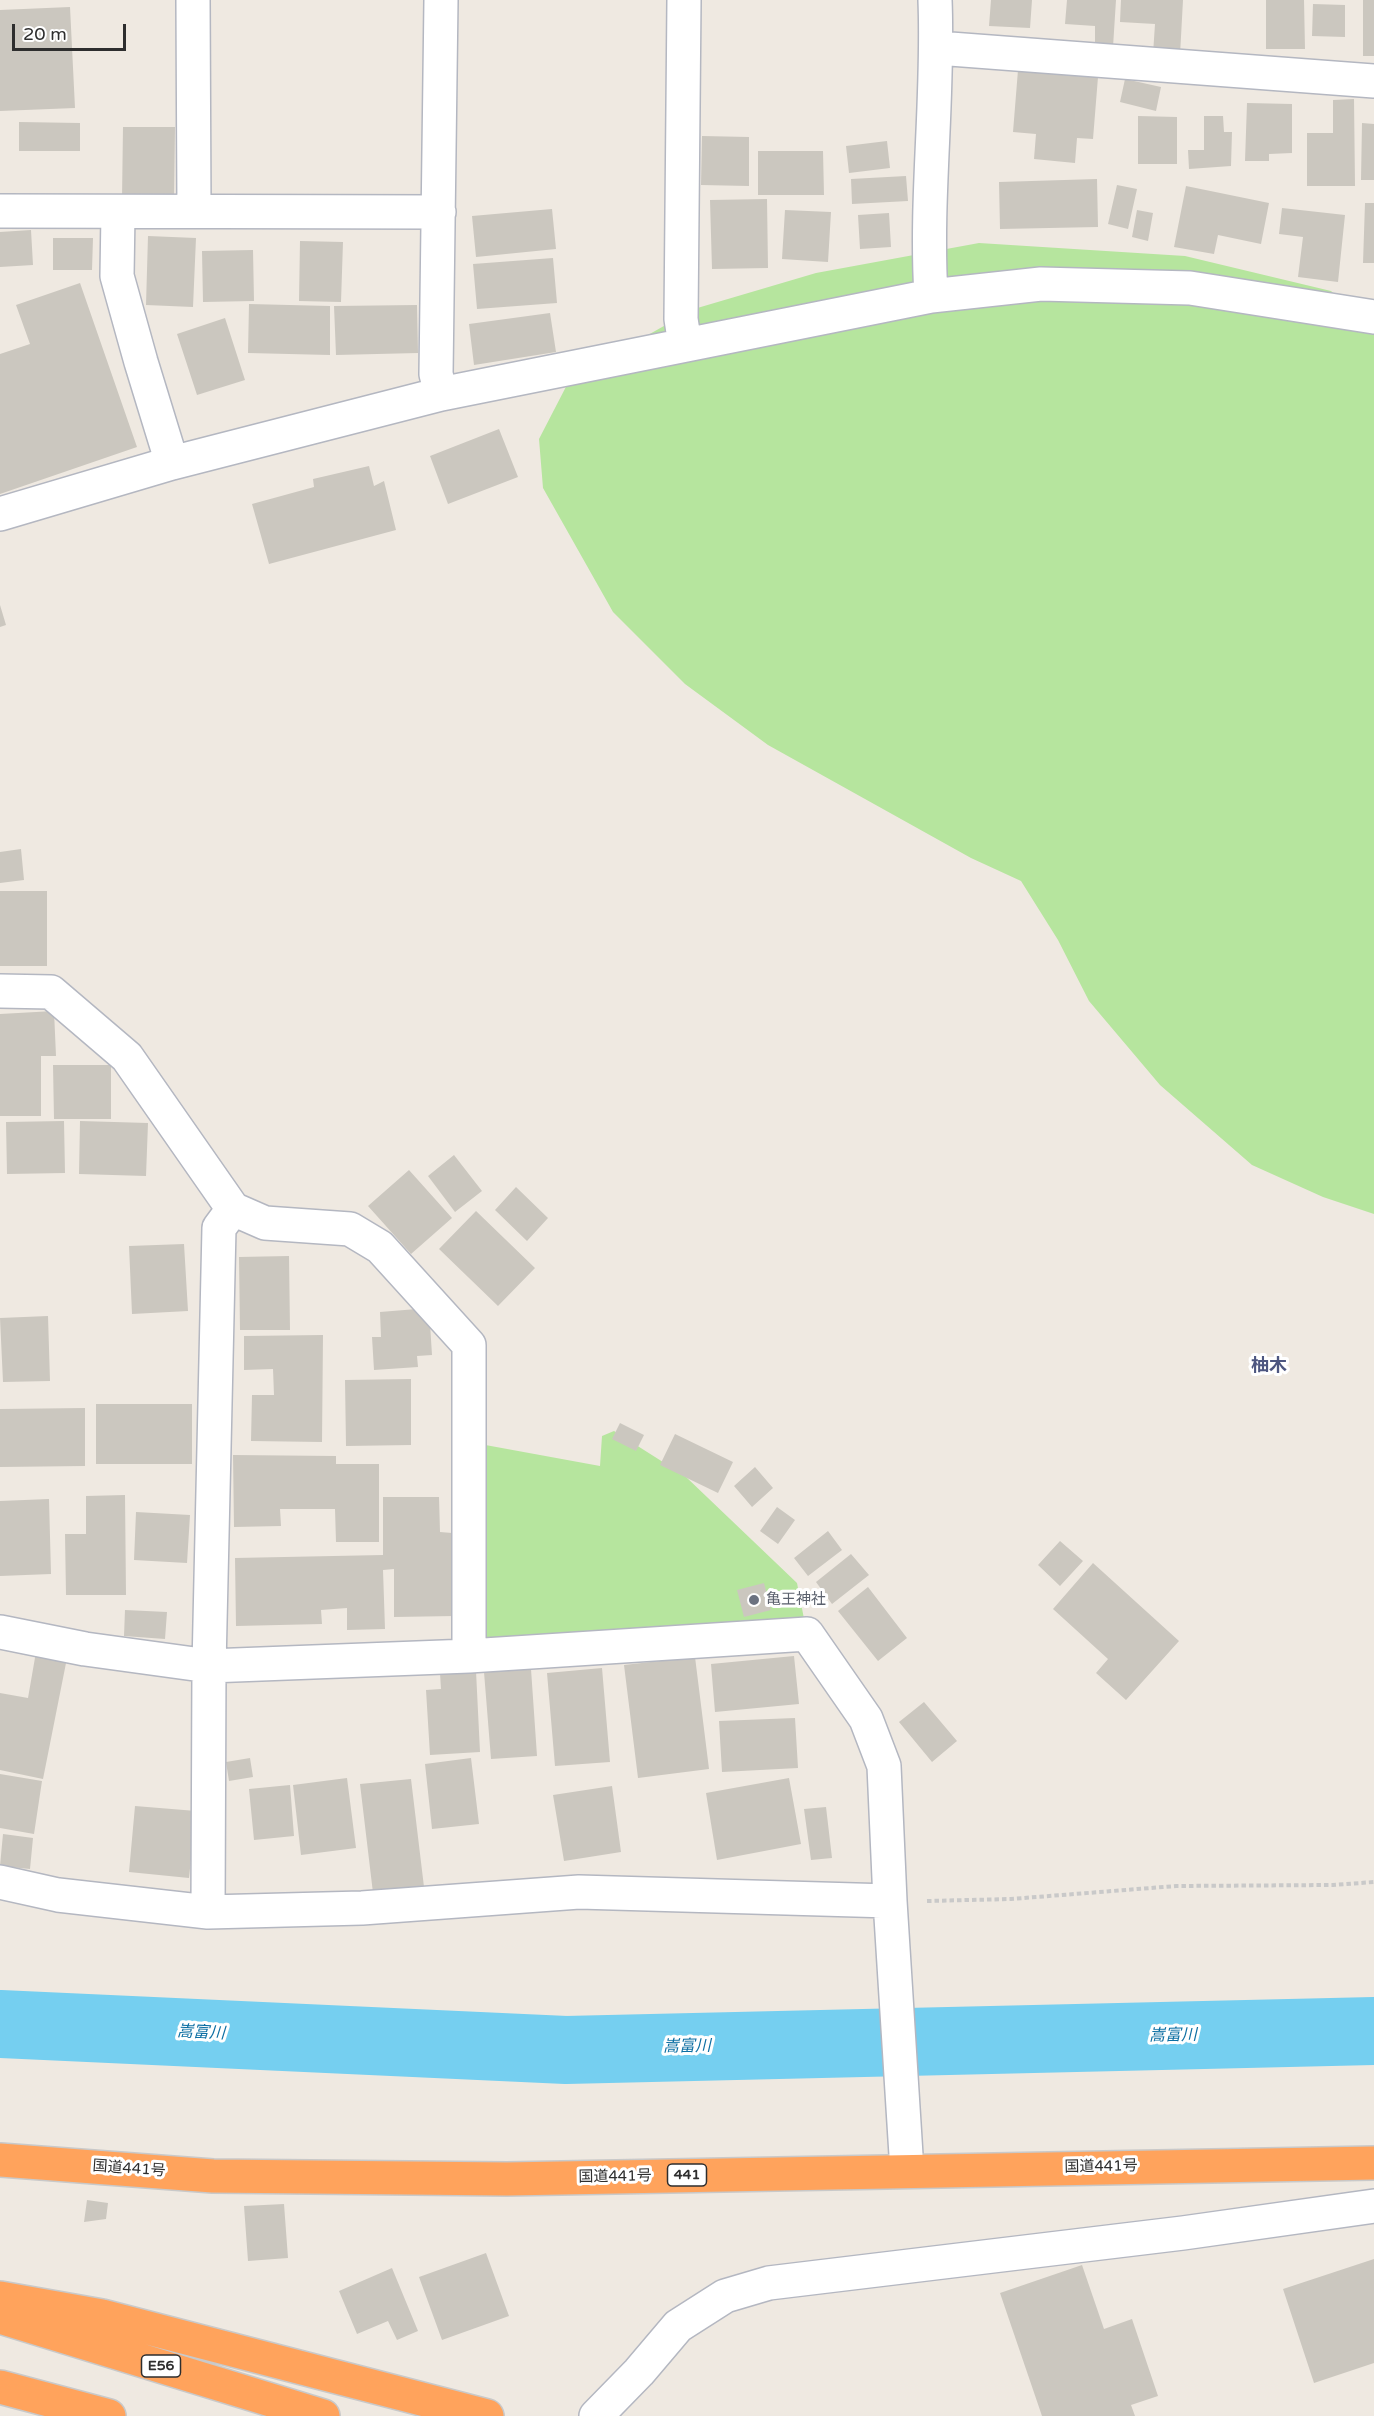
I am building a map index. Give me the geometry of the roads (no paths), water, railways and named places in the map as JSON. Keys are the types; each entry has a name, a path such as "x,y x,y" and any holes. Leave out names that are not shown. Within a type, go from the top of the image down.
{"highway":[{"name":"国道441号","path":"0,2160 237,2176 507,2179 1374,2163"},
{"path":"0,2298 102,2316 487,2416"},
{"name":"E56","path":"0,2317 323,2416"},
{"path":"0,2387 110,2416"}],"street":[{"path":"193,0 194,211"},
{"path":"441,0 436,374 441,394"},
{"path":"684,0 681,319 685,345"},
{"path":"931,296 928,251 937,48 935,0"},
{"path":"937,48 1374,81"},
{"path":"0,211 439,212"},
{"path":"118,213 117,276 172,463"},
{"path":"0,514 172,463 441,394 931,296 1041,284 1190,288 1374,317"},
{"path":"0,991 51,992 127,1057 233,1209 265,1223 351,1229 380,1247 469,1345 469,1656"},
{"path":"208,1912 209,1666 219,1228 233,1209"},
{"path":"0,1632 85,1649 209,1666 469,1656 807,1634 866,1719 884,1766 907,2171"},
{"path":"0,1882 58,1895 208,1912 362,1908 579,1892 890,1901"},
{"path":"596,2416 639,2372 678,2326 725,2296 769,2283 1183,2233 1374,2206"}],"waterway":[{"name":"嵩富川","path":"0,2024 566,2050 1374,2031"}],"place":[{"name":"亀王神社","path":"754,1600"}],"district":[{"name":"柚木","path":"1269,1366"}]}
